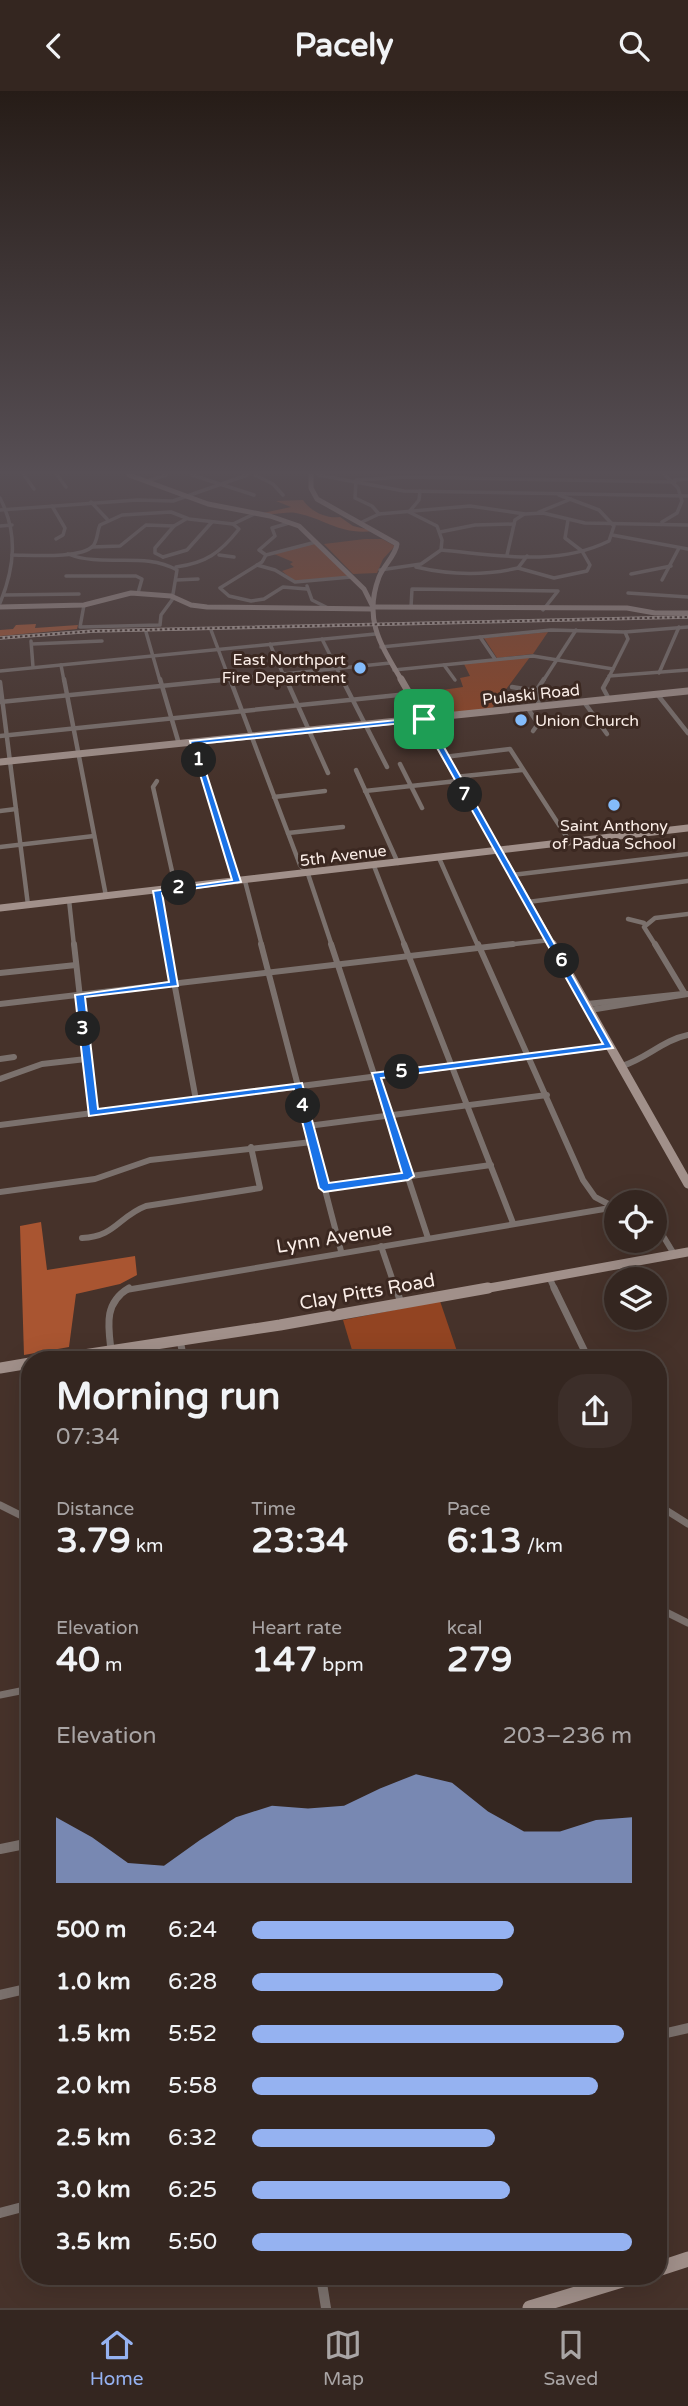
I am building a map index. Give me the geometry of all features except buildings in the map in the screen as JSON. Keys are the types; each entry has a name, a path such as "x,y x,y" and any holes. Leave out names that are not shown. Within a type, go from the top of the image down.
{"main road":[{"path":"353,578 364,589 372,608"},
{"path":"378,578 372,608 375,634 381,647 688,1184"},
{"path":"0,605 84,605 120,593 138,593 171,596 191,605 207,607 543,610 627,608 655,614 688,613"},
{"name":"Pulaski Road","path":"0,762 688,689"},
{"name":"5th Avenue","path":"0,908 688,828"},
{"name":"Clay Pitts Road","path":"105,1351 550,1279 688,1252"},
{"path":"0,1368 21,1364"},
{"path":"667,2266 688,2259"},
{"path":"530,2308 606,2285"}],"street":[{"path":"0,605 11,578"},
{"path":"138,593 141,578"},
{"path":"233,578 222,585 221,591 230,597 258,600 272,596 279,587 307,589"},
{"path":"288,578 311,583 341,578"},
{"path":"84,605 80,627 160,625 161,615 172,600 176,580 198,579"},
{"path":"307,589 311,583"},
{"path":"307,589 312,600 330,609"},
{"path":"411,607 412,589 558,591 543,610"},
{"path":"628,593 688,597"},
{"path":"4,595 79,594"},
{"path":"659,673 679,627"},
{"path":"381,647 576,629 625,632 688,627"},
{"path":"539,706 536,691 576,629"},
{"path":"211,630 300,865 308,874 428,1238"},
{"path":"146,632 179,744"},
{"path":"625,632 628,639 603,688 609,698 688,689"},
{"path":"0,671 375,634"},
{"path":"480,637 495,659"},
{"path":"322,639 387,767"},
{"path":"33,667 31,643 102,641"},
{"path":"270,645 328,773"},
{"path":"1,702 337,669 444,665 534,656 613,669"},
{"path":"61,665 106,896"},
{"path":"444,665 455,680"},
{"path":"609,676 688,670"},
{"path":"0,682 28,905"},
{"path":"512,687 536,691"},
{"path":"0,736 408,694"},
{"path":"657,694 688,733"},
{"path":"584,702 607,734"},
{"path":"527,707 538,725 533,730"},
{"path":"193,743 241,881 268,973 341,1251"},
{"path":"444,757 510,749 570,842"},
{"path":"400,764 422,808"},
{"path":"356,769 398,863"},
{"path":"365,791 522,769"},
{"path":"157,781 153,787 176,889"},
{"path":"274,797 325,791"},
{"path":"0,811 16,809"},
{"path":"288,833 343,827"},
{"path":"0,847 94,836"},
{"path":"512,875 688,854"},
{"path":"439,858 587,1189 604,1200"},
{"path":"374,866 513,1223"},
{"path":"528,902 688,881"},
{"path":"157,891 196,1100"},
{"path":"69,901 93,1113"},
{"path":"628,919 644,923 655,918 688,914"},
{"path":"588,1007 686,994 645,932 644,923"},
{"path":"0,1004 550,940"},
{"path":"0,973 76,965"},
{"path":"622,1066 641,1061 663,1041 688,1035"},
{"path":"0,1125 610,1046"},
{"path":"0,1059 14,1057"},
{"path":"0,1079 43,1064 86,1059"},
{"path":"308,1126 547,1095"},
{"path":"0,1192 95,1179 150,1160 312,1142"},
{"path":"82,1238 97,1239 110,1235 145,1206 260,1188 251,1147"},
{"path":"324,1188 491,1165"},
{"name":"Lynn Avenue","path":"111,1350 108,1307 112,1299 130,1287 604,1209"},
{"path":"667,1242 674,1254"},
{"path":"381,1246 401,1303"},
{"path":"550,1279 585,1351"},
{"path":"180,1340 182,1351"},
{"path":"0,1505 21,1516"},
{"path":"667,1511 688,1524"},
{"path":"667,1612 688,1623"},
{"path":"0,1695 21,1691"},
{"path":"0,1849 21,1845"},
{"path":"0,1995 21,1990"},
{"path":"667,2033 688,2028"},
{"path":"0,2213 21,2207"},
{"path":"322,2285 326,2308"}],"shaded area":[{"path":"291,578 321,578 294,581"},
{"path":"36,624 35,628 78,625 77,629 0,636 0,630 13,629 16,625"},
{"path":"548,632 533,654 497,658 484,638"},
{"path":"530,657 490,711 452,714 445,706 424,708 415,694 463,687 460,678 470,676 464,664"},
{"path":"41,1222 47,1270 135,1256 137,1275 120,1284 76,1294 69,1347 24,1351 20,1226"},
{"path":"440,1301 457,1351 352,1351 343,1320"}],"railway":[{"path":"0,638 94,631 688,617"}],"place":[{"name":"East Northport Fire Department","path":"360,668"},
{"name":"Union Church","path":"521,720"},
{"name":"Saint Anthony of Padua School","path":"614,805"}],"route":[{"path":"424,719 610,1046 375,1075 408,1176 324,1188 298,1085 93,1113 80,995 174,984 157,891 237,882 193,743 424,719"}]}
